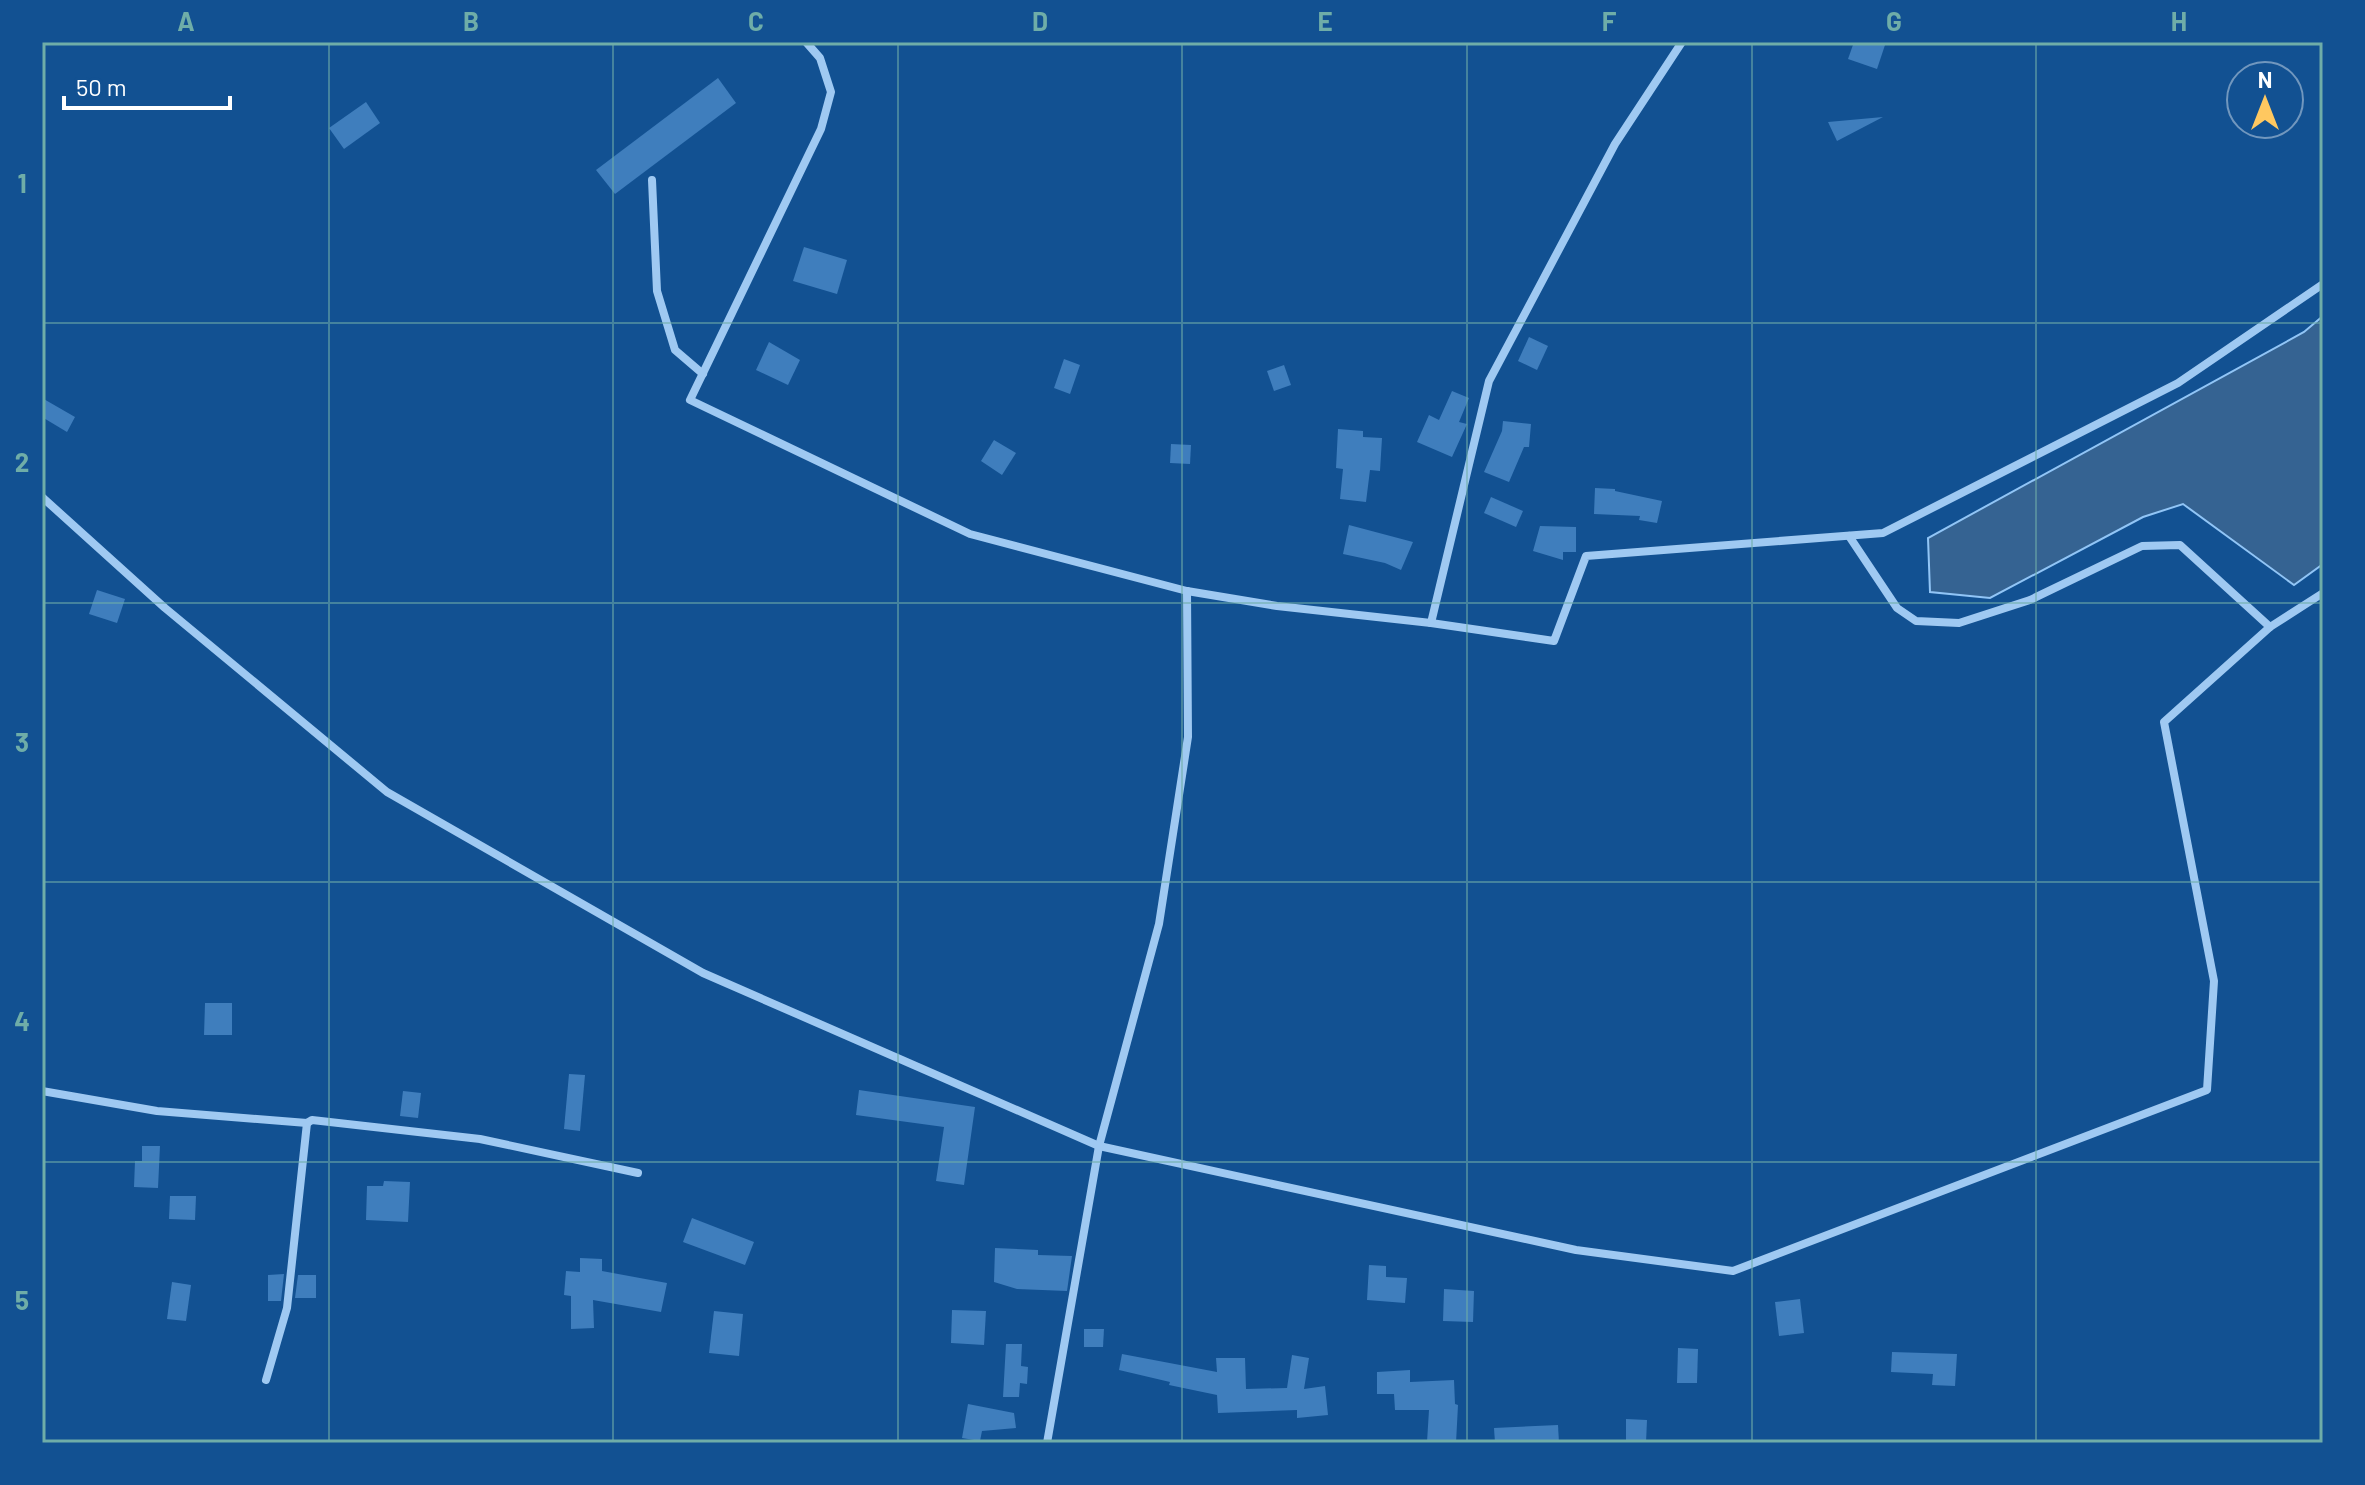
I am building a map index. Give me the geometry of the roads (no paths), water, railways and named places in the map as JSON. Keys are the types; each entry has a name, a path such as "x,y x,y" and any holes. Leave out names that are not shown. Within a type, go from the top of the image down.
{"street":[{"path":"806,42 820,58 831,92 821,129 690,400 970,534 1187,591 1277,606 1431,623 1554,641 1586,556 1883,533 2178,383 2323,284"},
{"path":"1431,623 1489,381 1615,144 1682,42"},
{"path":"652,180 657,291 675,350 703,374"},
{"path":"42,497 165,608 387,792 703,973 1099,1146 1576,1250 1733,1271 2207,1090 2214,981 2164,722 2270,627 2323,593"},
{"path":"1849,536 1897,608 1916,621 1959,623 2030,600 2142,546 2180,545 2270,627"},
{"path":"1047,1443 1099,1146 1159,924 1188,737 1187,591"},
{"path":"42,1091 157,1111 307,1123 312,1120 480,1139 638,1173"},
{"path":"266,1380 287,1308 307,1123"}],"water":[{"path":"2323,316 2323,564 2294,585 2183,504 2143,517 1990,598 1930,592 1928,538 2304,332"}]}
